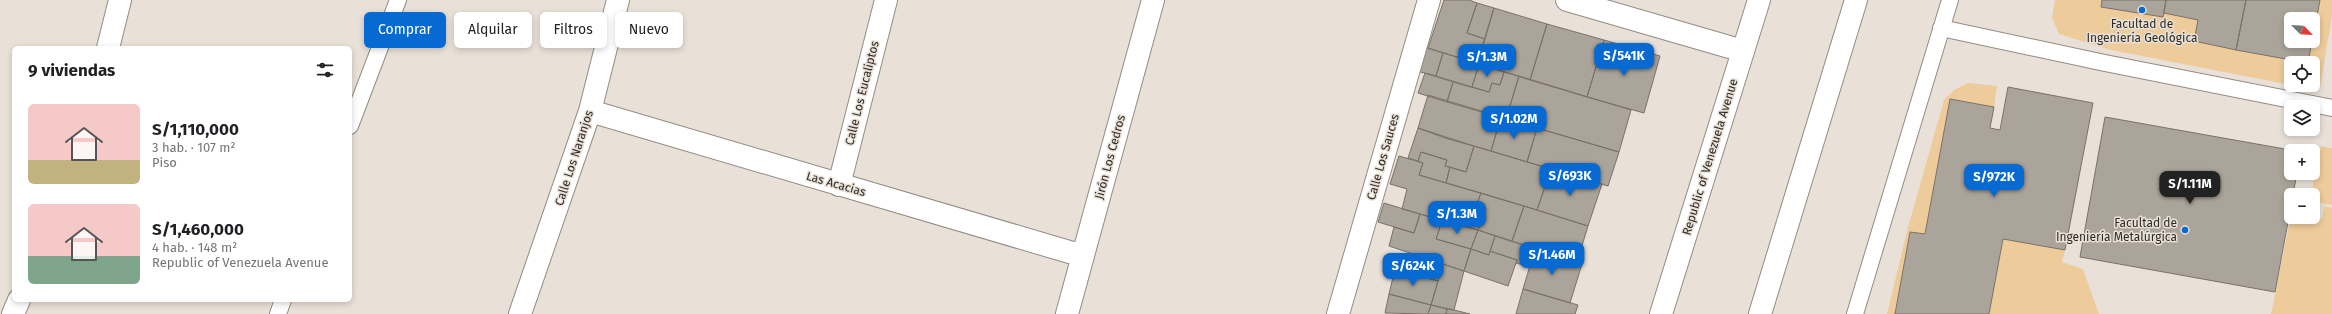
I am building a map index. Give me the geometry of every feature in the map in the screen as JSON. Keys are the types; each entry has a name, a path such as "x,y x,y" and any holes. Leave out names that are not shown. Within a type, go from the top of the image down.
{"street":[{"path":"108,46 120,0"},
{"name":"Calle Los Naranjos","path":"520,314 590,111 618,0"},
{"name":"Calle Los Eucaliptos","path":"839,185 886,0"},
{"name":"Jirón Los Cedros","path":"1067,314 1153,0"},
{"name":"Calle Los Sauces","path":"1338,314 1428,0"},
{"path":"1567,0 1743,51"},
{"name":"Republic of Venezuela Avenue","path":"1661,314 1759,0"},
{"path":"1760,314 1856,0"},
{"name":"Las Acacias","path":"590,111 1083,256"},
{"path":"13,314 18,302"}],"lane":[{"path":"352,121 398,0"},
{"path":"1855,314 1950,0"},
{"path":"1941,28 2105,63 2332,108"},
{"path":"278,314 282,302"}],"shaded area":[{"path":"2055,0 2332,0 2332,15 2320,88 2320,56 2284,56 2284,84 2111,50 2059,34 2052,18"},
{"path":"1968,83 1997,86 1994,107 1950,99 1925,234 1910,232 1895,314 1887,314 1907,231 1944,100 1954,90"},
{"path":"2321,146 2332,148 2332,205 2320,203 2320,188 2312,188 2314,180 2320,180"},
{"path":"2324,206 2332,208 2332,314 2271,314 2289,224 2320,224 2320,219 2322,219"},
{"path":"2003,239 2065,250 2062,262 2083,269 2099,314 1989,314"}],"building":[{"path":"1444,0 1469,0 1477,3 1467,33 1485,39 1477,63 1428,48"},
{"name":"Facultad de Ingeniería Geológica","path":"2102,0 2166,0 2163,17 2101,7"},
{"path":"2166,0 2246,0 2236,50 2194,41 2198,20 2164,13"},
{"path":"2246,0 2320,0 2318,12 2284,12 2284,48 2311,48 2309,56 2284,56 2284,59 2236,50"},
{"path":"1477,3 1494,8 1485,39 1467,33"},
{"path":"1494,8 1547,24 1530,80 1477,63"},
{"path":"1547,24 1604,40 1587,97 1530,80"},
{"path":"1604,40 1660,56 1644,113 1587,97"},
{"path":"1420,46 1443,53 1436,76 1413,70"},
{"path":"1443,53 1479,64 1472,87 1436,76"},
{"path":"1479,64 1504,72 1500,85 1492,83 1489,92 1472,87"},
{"path":"1504,72 1519,76 1506,119 1447,102 1453,82 1489,92 1492,83 1500,85"},
{"path":"1425,73 1453,82 1447,102 1418,93"},
{"path":"1519,76 1631,110 1619,152 1506,119"},
{"path":"2008,87 2093,103 2065,250 2003,239 1989,314 1895,314 1910,232 1925,234 1950,99 1994,107 1990,128 2000,130"},
{"path":"1428,95 1501,117 1491,151 1445,138 1418,128"},
{"path":"1501,117 1537,128 1527,162 1491,151"},
{"name":"Facultad de Ingeniería Metalúrgica","path":"2105,117 2284,149 2284,180 2296,180 2294,188 2284,188 2284,224 2288,224 2275,292 2080,257"},
{"path":"1418,128 1474,146 1466,172 1445,166 1447,160 1421,152 1418,161 1408,158"},
{"path":"1537,128 1619,152 1608,186 1527,162"},
{"path":"1474,146 1551,169 1537,210 1446,183 1450,167 1466,172"},
{"path":"1421,152 1447,160 1445,166 1450,167 1446,183 1419,175 1423,163 1418,161"},
{"path":"1399,156 1423,163 1419,175 1481,193 1475,209 1484,212 1478,230 1402,209 1407,189 1390,184"},
{"path":"1551,169 1602,184 1588,226 1537,210"},
{"path":"1481,193 1524,206 1512,241 1478,230 1484,212 1475,209"},
{"path":"1384,203 1420,214 1414,233 1378,222"},
{"path":"1524,206 1588,226 1577,262 1512,241"},
{"path":"1420,214 1442,221 1436,239 1471,249 1464,271 1389,246 1394,227 1414,233"},
{"path":"1442,221 1478,230 1471,249 1436,239"},
{"path":"1478,230 1495,236 1489,255 1471,249"},
{"path":"1495,236 1535,249 1530,267 1516,263 1517,260 1490,251"},
{"path":"1471,249 1489,255 1490,251 1517,260 1508,286 1464,271"},
{"path":"1535,249 1582,264 1570,303 1523,289"},
{"path":"1428,259 1443,264 1438,281 1423,277"},
{"path":"1443,264 1464,271 1454,310 1431,305"},
{"path":"1395,269 1438,281 1431,305 1389,294"},
{"path":"1523,289 1578,305 1575,314 1516,314"},
{"path":"1389,294 1431,305 1428,314 1385,313"},
{"path":"1431,305 1447,309 1446,314 1428,314"},
{"path":"1447,309 1454,310 1470,314 1446,314"}],"place":[{"name":"Facultad de Ingeniería Geológica","path":"2142,10"},
{"name":"Facultad de Ingeniería Metalúrgica","path":"2185,230"}]}
